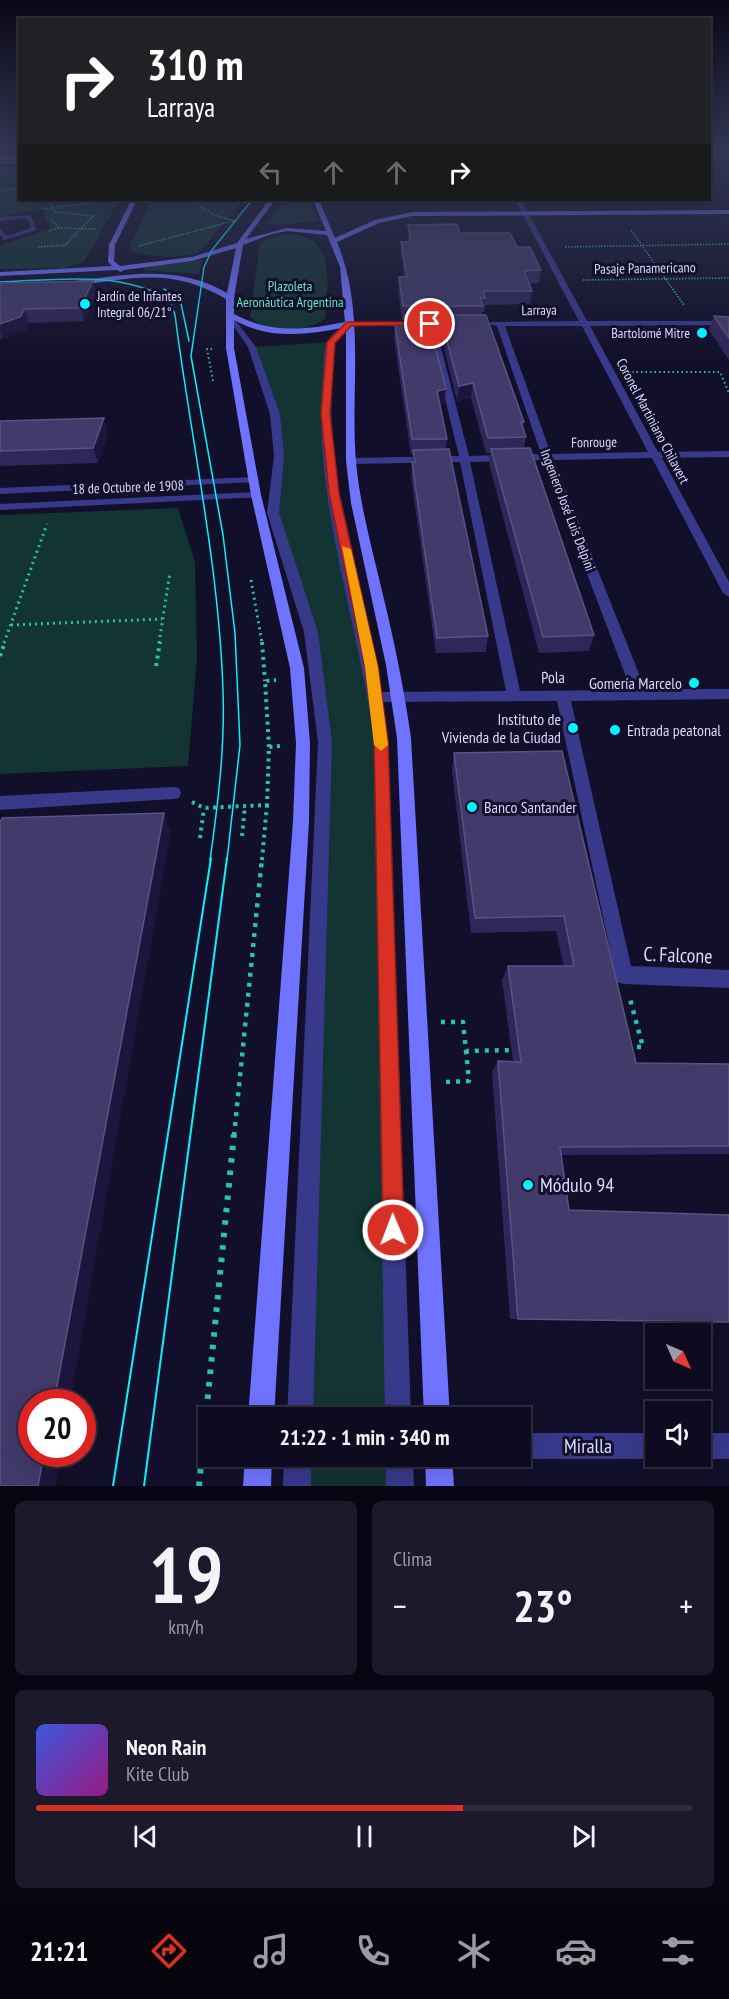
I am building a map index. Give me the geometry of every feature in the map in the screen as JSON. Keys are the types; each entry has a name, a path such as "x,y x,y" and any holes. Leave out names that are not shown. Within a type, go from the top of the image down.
{"main road":[{"path":"114,267 110,253 124,221"},
{"path":"256,221 240,243 230,298 230,348 255,488 297,668 303,743 301,821 262,1407"},
{"path":"326,221 328,233 334,241 344,267 349,324 351,461 356,503 399,696 404,738 436,1407"},
{"path":"334,241 368,224 379,221"},
{"path":"0,274 114,267 199,258 226,251 267,232 286,228 328,233"},
{"path":"114,267 135,275"},
{"path":"61,285 135,275 177,275 201,280 230,298"},
{"path":"229,315 252,328 280,333 315,331 349,324"},
{"path":"257,1486 258,1467"},
{"path":"439,1467 440,1486"}],"street":[{"path":"0,231 6,239 35,229 31,221"},
{"name":"Coronel Martiniano Chilavert","path":"529,221 729,593"},
{"path":"229,315 252,347 275,414 279,456 273,513 311,632 325,742 300,1407"},
{"name":"Larraya","path":"477,324 729,323"},
{"path":"398,1407 381,739 376,697 334,493 326,414 331,342 349,324 436,324 514,696"},
{"name":"Ingeniero José Luis Delpini","path":"500,324 547,456 640,694"},
{"name":"Fonrouge","path":"351,461 464,457 729,454"},
{"name":"18 de Octubre de 1908","path":"0,491 255,488"},
{"name":"18 de Octubre de 1908","path":"0,507 54,505 255,488"},
{"name":"Pola","path":"376,697 729,694"},
{"path":"562,695 624,975"},
{"path":"0,803 173,793"},
{"name":"C. Falcone","path":"624,975 729,979"},
{"name":"Miralla","path":"531,1446 645,1446"},
{"path":"711,1446 729,1446"},
{"path":"297,1486 298,1467"},
{"path":"399,1467 400,1486"}],"path":[{"path":"32,248 65,245 89,221"},
{"path":"110,253 232,221"},
{"path":"624,221 663,279 698,323"},
{"path":"58,228 96,229"},
{"path":"543,247 729,244"},
{"name":"Pasaje Panamericano","path":"560,280 729,278"},
{"path":"612,372 720,372 729,393"},
{"path":"0,656 54,505"},
{"path":"156,666 170,572"},
{"path":"11,625 162,619"},
{"path":"173,793 204,808 245,806 242,836"},
{"path":"200,1486 267,805"},
{"path":"200,838 204,808"},
{"name":"C. Falcone","path":"619,1047 643,1047 624,975"},
{"path":"417,1022 463,1022 470,1081 421,1082"},
{"path":"466,1051 525,1050"}],"green space":[{"path":"48,221 107,221 84,262 64,268 0,269 0,246 51,228"},
{"path":"142,221 225,221 198,254 164,257 131,251 130,246"},
{"path":"267,221 315,221 276,225 265,224"},
{"name":"Plazoleta Aeronáutica Argentina","path":"285,234 302,236 314,242 326,262 327,275 325,319 307,327 287,330 266,327 250,317 260,242"},
{"path":"202,260 199,274 143,270 145,267"},
{"path":"331,342 325,414 334,493 372,667 398,1407 300,1407 324,820 319,676 273,513 275,414 252,347"},
{"path":"178,508 195,562 197,657 188,766 0,774 0,515"},
{"path":"298,1467 399,1467 400,1486 297,1486"}],"building":[{"path":"457,224 460,233 510,233 517,247 530,247 541,270 524,271 532,291 483,291 485,298 480,298 483,306 403,306 399,277 407,277 401,242 411,242 408,225"},
{"path":"93,281 80,308 25,309 20,317 0,324 0,283"},
{"path":"404,315 427,315 446,389 437,391 447,439 412,439 395,325 405,325"},
{"path":"440,315 486,315 524,422 521,422 526,437 488,438 473,383 459,386"},
{"path":"714,316 729,317 729,338"},
{"path":"104,418 93,448 0,451 0,421"},
{"path":"530,448 594,635 543,637 491,449"},
{"path":"449,449 488,636 437,638 412,462 415,462 413,450"},
{"path":"562,751 636,1063 729,1064 729,1146 560,1147 569,1210 729,1215 729,1322 518,1319 498,1061 521,1062 508,966 574,966 564,916 475,918 454,753"},
{"path":"164,813 56,1389 18,1389 18,1467 42,1467 38,1486 0,1486 0,823 2,818"}],"tram line":[{"path":"227,860 240,745 235,633 223,535 191,356 204,267 212,250 235,221"},
{"path":"0,282 65,279 109,281 130,284 170,300 175,315 204,503 220,644 223,733 210,860"},
{"path":"164,289 180,299 189,341"},
{"path":"113,1486 211,858"},
{"path":"144,1486 227,858"}],"slow traffic":[{"path":"346,549 372,667 381,745"}],"place":[{"name":"Jardín de Infantes Integral 06/21°","path":"85,304"},
{"name":"Bartolomé Mitre","path":"702,333"},
{"name":"Gomería Marcelo","path":"694,683"},
{"name":"Instituto de Vivienda de la Ciudad","path":"573,728"},
{"name":"Entrada peatonal","path":"615,730"},
{"name":"Banco Santander","path":"472,807"},
{"name":"Módulo 94","path":"528,1185"}],"route":[{"path":"393,1230 381,739 372,667 334,493 326,414 331,342 349,324 430,324"}]}
